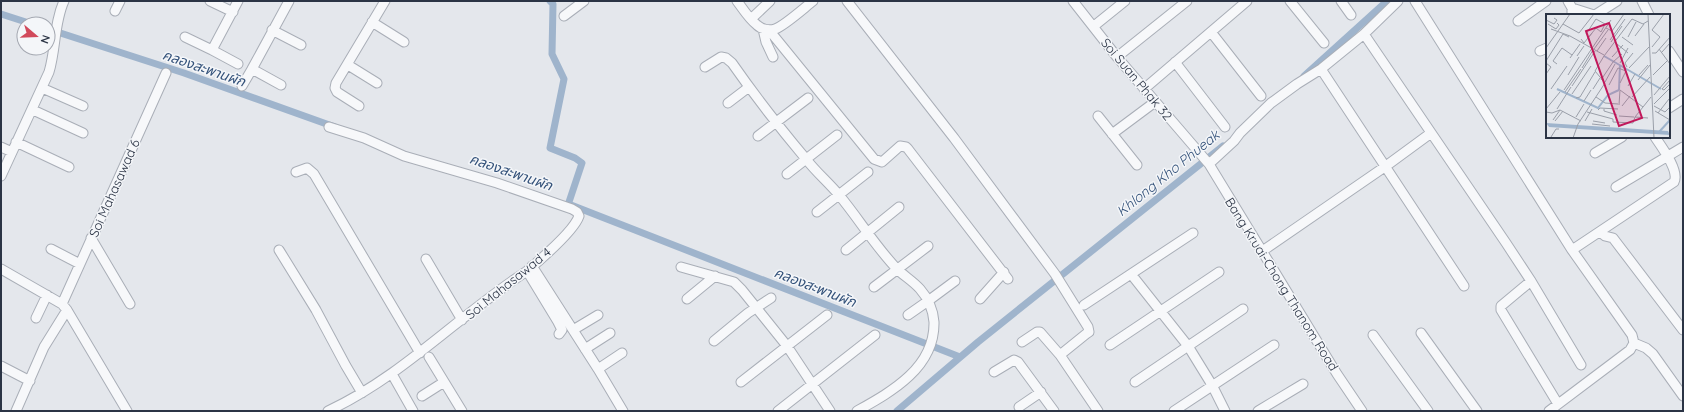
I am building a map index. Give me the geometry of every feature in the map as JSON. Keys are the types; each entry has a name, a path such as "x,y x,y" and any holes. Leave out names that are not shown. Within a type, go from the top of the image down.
{"street":[{"path":"1,176 16,142 33,110 49,72 55,48 58,21 64,1"},
{"path":"114,11 120,1"},
{"path":"210,1 233,12"},
{"path":"212,50 238,1"},
{"path":"242,86 289,1"},
{"path":"359,106 340,95 335,88 336,83 348,66 385,1"},
{"path":"564,16 583,1"},
{"path":"737,1 750,19 758,26 766,29 775,29 813,1"},
{"path":"750,19 770,1"},
{"path":"847,1 954,138 1055,274 1088,327 1089,332 1060,355"},
{"name":"Soi Suan Phak 32","path":"1073,1 1117,57 1206,161"},
{"path":"1094,26 1125,1"},
{"path":"1117,57 1186,1"},
{"path":"1144,89 1247,1"},
{"path":"1290,1 1324,43"},
{"path":"1341,1 1351,15"},
{"path":"1206,161 1234,141 1240,132 1272,104 1297,84 1321,69 1364,34 1398,1"},
{"path":"1415,1 1572,250 1632,335 1634,343 1630,350 1549,411"},
{"path":"1518,21 1546,1"},
{"path":"1597,14 1617,1"},
{"path":"1644,2 1649,14"},
{"path":"1570,8 1591,14"},
{"path":"372,22 404,42"},
{"path":"766,29 766,42 773,57"},
{"path":"766,29 874,159 882,162 900,146 908,149 1006,276 980,299"},
{"path":"272,30 301,45"},
{"path":"1211,32 1261,96"},
{"path":"1364,34 1531,281 1581,365"},
{"path":"185,37 238,64"},
{"path":"1670,52 1683,72"},
{"path":"705,67 721,57 726,58 732,63 806,160 839,195 897,269 920,289 928,301 934,322 932,335 926,353 919,367 909,377 873,402 857,411"},
{"path":"1175,62 1224,127"},
{"path":"348,66 377,83"},
{"path":"252,68 281,85"},
{"path":"1321,69 1464,286"},
{"name":"Soi Mahasawad 6","path":"16,411 44,347 65,307 91,238 166,73"},
{"path":"728,103 749,87"},
{"path":"42,88 83,106"},
{"path":"758,136 808,98"},
{"path":"1670,107 1683,99"},
{"path":"1112,134 1155,102"},
{"path":"33,110 83,133"},
{"path":"1098,116 1137,165"},
{"name":"Soi Mahasawad 4","path":"328,411 362,393 424,355 462,320 548,253 575,223 579,216 577,212 504,185 404,156 364,138 329,127"},
{"path":"1261,252 1386,166 1431,133"},
{"path":"787,174 837,135"},
{"path":"1595,153 1620,138"},
{"path":"1572,250 1631,209 1674,182 1675,175 1668,156 1656,138"},
{"path":"16,142 69,167"},
{"path":"1,147 12,152"},
{"path":"1616,187 1683,147"},
{"name":"Bang Kruai-Chong Thanom Road","path":"1206,161 1337,374 1362,411"},
{"path":"296,172 307,168 314,174 424,355 444,382 462,411"},
{"path":"817,212 868,172"},
{"path":"846,250 899,207"},
{"path":"1600,232 1605,236 1614,238 1683,330"},
{"path":"1084,305 1193,233"},
{"path":"91,238 130,304"},
{"path":"874,287 928,246"},
{"path":"51,249 80,264"},
{"path":"279,250 316,310 362,393"},
{"path":"426,259 462,320"},
{"path":"681,267 734,282 787,346 830,411"},
{"path":"530,268 573,330 623,411"},
{"path":"530,268 562,330 559,334"},
{"path":"1,269 65,307 127,411"},
{"path":"1110,345 1219,272"},
{"path":"1131,274 1188,346 1212,385 1225,411"},
{"path":"687,299 715,276"},
{"path":"908,315 955,281"},
{"path":"1531,281 1501,306 1501,310 1558,404"},
{"path":"36,318 47,295"},
{"path":"714,341 748,313 771,298"},
{"path":"1134,382 1243,309"},
{"path":"573,330 598,315"},
{"path":"741,382 827,315"},
{"path":"1022,342 1037,332 1040,332 1060,355 1098,411"},
{"path":"585,349 610,333"},
{"path":"1421,333 1477,411"},
{"path":"778,411 875,335"},
{"path":"1372,335 1428,411"},
{"path":"1634,343 1646,348 1653,354 1683,396"},
{"path":"1174,411 1274,345"},
{"path":"598,369 622,353"},
{"path":"994,372 1009,361 1014,360 1018,362 1054,411"},
{"path":"1,366 30,381"},
{"path":"392,374 413,411"},
{"path":"422,396 444,382"},
{"path":"1258,411 1303,384"},
{"path":"1019,407 1041,392"}],"waterway":[{"path":"550,1 553,4 552,54 564,79 550,148 575,158 582,163 568,205"},
{"name":"Khlong Kho Phueak","path":"1304,76 1387,1"},
{"name":"คลองสะพานผัก","path":"1,14 16,19"},
{"name":"คลองสะพานผัก","path":"56,32 184,73 335,127"},
{"name":"Khlong Kho Phueak","path":"897,411 978,342 1223,146"},
{"name":"คลองสะพานผัก","path":"571,205 960,357"}]}
